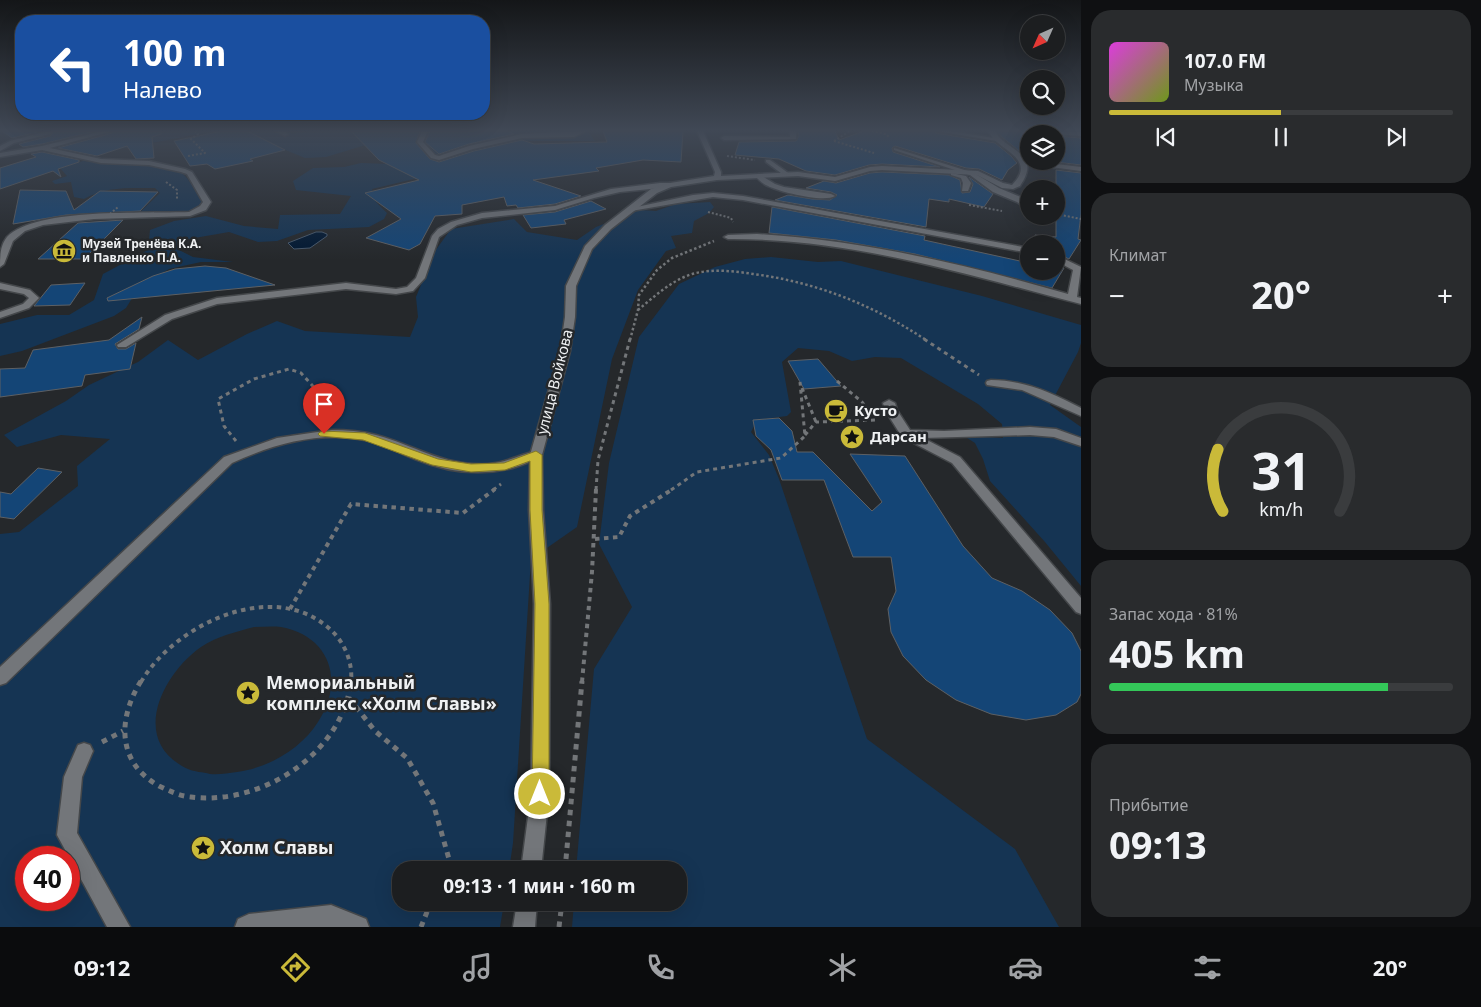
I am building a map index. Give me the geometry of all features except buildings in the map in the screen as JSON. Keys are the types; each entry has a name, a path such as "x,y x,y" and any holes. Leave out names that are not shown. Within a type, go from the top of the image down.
{"street":[{"path":"0,264 10,238 22,230 44,223 74,218 142,218 190,214 203,208 206,202 190,174"},
{"name":"улица Войкова","path":"532,861 540,785 542,604 536,510 536,455 566,351 571,286 588,248 608,227 654,191 670,184 717,178 797,174"},
{"name":"улица Войкова","path":"803,174 835,178 850,174"},
{"path":"950,174 964,177 967,183 965,189"},
{"path":"973,174 980,177 996,190 1020,200"},
{"path":"985,174 1002,186 1013,188 1022,174"},
{"path":"759,176 764,183 784,190 831,196"},
{"path":"122,345 183,310 212,302 250,296 316,291 350,286 397,291 409,289 418,284 439,232 450,226 485,215 556,208 614,190 670,184"},
{"path":"630,209 713,195 743,198 1020,249"},
{"path":"728,237 740,236 797,240 865,249 928,262 1081,301"},
{"path":"1065,262 1078,269 1072,298"},
{"path":"0,286 27,292 34,298 26,306 0,315"},
{"path":"991,384 1002,382 1028,388 1049,396 1081,413"},
{"path":"889,403 891,410 906,434 956,460 1081,608"},
{"path":"906,434 944,435 1030,431 1056,433 1081,442"},
{"path":"0,678 228,460 244,452 290,439 324,434 365,436 436,462 471,468 505,466 536,455"},
{"path":"84,751 74,777 67,835 119,927"},
{"path":"524,927 526,911"},
{"path":"246,927 249,925 331,916 358,927"}],"path":[{"path":"965,189 955,202 1020,216"},
{"path":"683,199 706,212 731,218 740,236"},
{"path":"110,214 118,207"},
{"path":"1065,216 1081,219"},
{"path":"566,861 594,539 598,460 638,310 639,294 657,270 672,258 698,246 728,237"},
{"path":"638,310 668,286 695,274 726,271 759,274 854,301 885,314 991,384"},
{"path":"244,452 224,426 218,399 254,379 289,369 300,373 329,404 340,435"},
{"path":"837,381 862,402 875,419 906,434"},
{"path":"805,436 800,382 816,422"},
{"path":"594,539 618,537 630,516 697,472 781,458 805,436 816,422 875,419"},
{"path":"290,609 351,504 463,513 508,478"},
{"path":"253,609 290,609 315,617 330,628 342,641 350,658 352,677 349,698 341,720 326,741 307,760 282,777 256,789 227,797 200,798 174,794 153,784 137,770 127,751 124,731 126,709 135,688 148,668 165,649 185,634 207,622 230,613 253,609"},
{"path":"349,698 375,731 407,758 433,803 448,861"},
{"path":"421,927 427,911"},
{"path":"559,927 561,911"}],"shaded area":[{"path":"65,174 183,174 202,202 190,211 182,213 138,214 160,193 155,188 110,190 84,199 74,197 71,182 55,184 52,181 67,176"},
{"path":"303,174 430,174 372,189 376,202 387,213 384,219 369,227 308,230 277,241 258,242 229,232 183,240 177,249 193,257 233,262 201,262 169,269 139,287 126,308 114,316 22,351 0,356 0,324 37,315 69,315 94,300 103,274 148,250 150,230 174,221 206,216 244,226 278,229 280,215 340,214 351,196 296,190 293,181"},
{"path":"710,202 714,207 709,213 694,221 692,233 671,236 676,248 666,251 638,290 612,359 577,527 531,559 510,861 392,861 392,911 503,911 500,927 0,927 0,534 19,532 78,486 77,466 110,439 61,435 17,447 4,435 66,401 89,385 138,362 168,340 198,360 247,334 277,321 305,331 410,337 418,317 416,297 435,251 451,229 514,219 527,232 577,240 596,227 640,210 656,211 676,204","holes":["254,627 281,627 298,632 311,640 321,650 328,662 331,676 330,691 326,707 311,732 303,741 283,756 249,770 210,774 188,769 170,757 160,742 156,726 157,708 174,674 187,659 207,643"]},
{"path":"316,232 322,232 327,234 327,236 310,248 294,249 288,243"},
{"path":"771,257 818,262 841,261 982,296 1081,325 1081,343 1078,352 1050,405 1081,427 1081,586 1045,542 990,481 983,459 975,443 964,436 1003,438 1002,424 978,404 901,358 875,357 852,361 829,351 798,348 782,362 791,412 787,416 757,420 751,432 769,455 779,479 867,739 1015,849 1059,927 572,927 573,911 687,911 687,861 577,861 594,669 632,607 599,544 609,463 639,337 679,284 715,267 745,259"}],"place":[{"name":"Музей Тренёва К.А. и Павленко П.А.","path":"64,251"},
{"name":"Кусто","path":"836,411"},
{"name":"Дарсан","path":"852,437"},
{"name":"Мемориальный комплекс «Холм Славы»","path":"248,693"},
{"name":"Холм Славы","path":"203,848"}],"route":[{"path":"324,434 365,436 436,462 471,468 505,466 536,455 536,510 542,604 540,794"}]}
